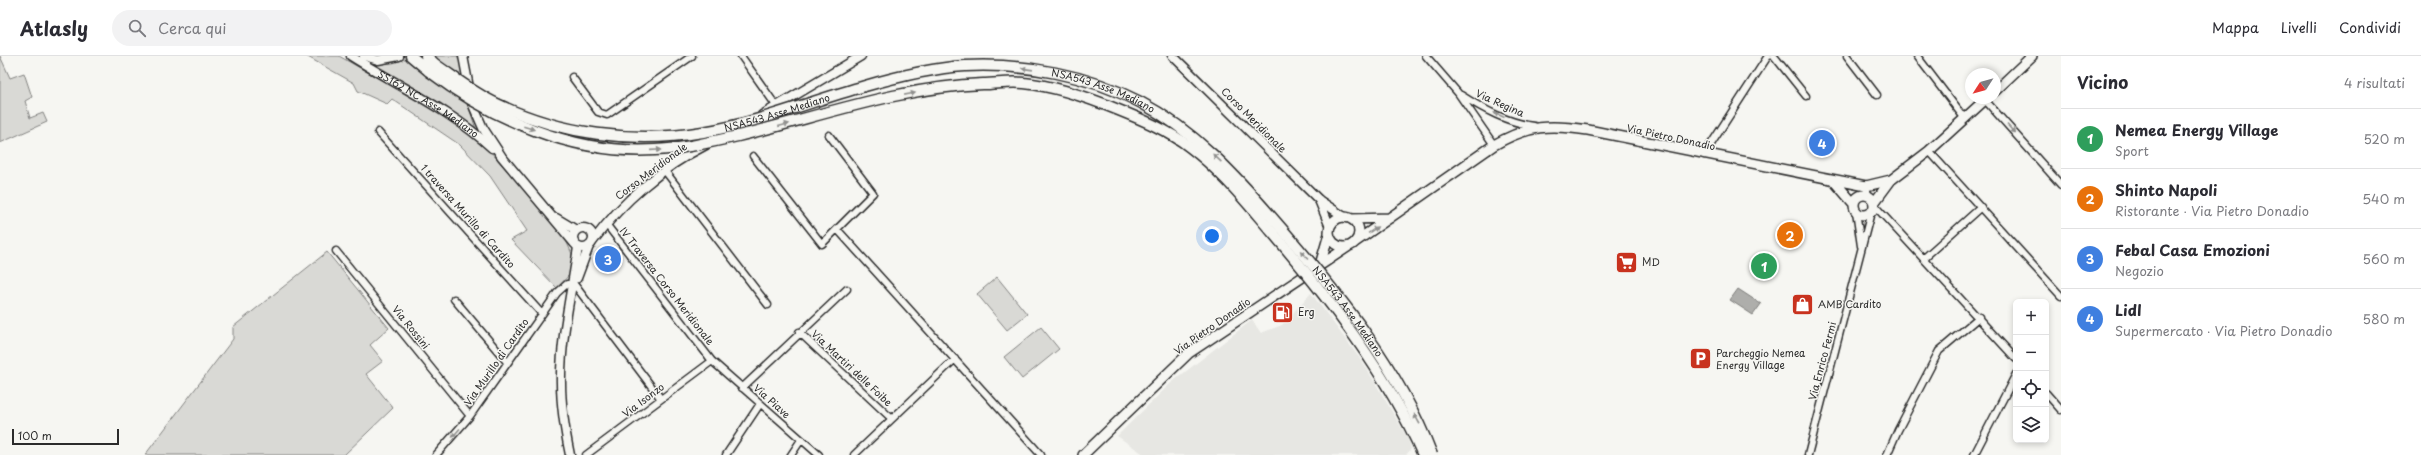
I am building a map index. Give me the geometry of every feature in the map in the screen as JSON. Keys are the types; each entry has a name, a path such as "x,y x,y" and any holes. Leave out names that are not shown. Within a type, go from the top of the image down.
{"highway":[{"name":"NSA543 Asse Mediano","path":"411,56 459,94 493,113 526,128 589,145 653,151 690,146 876,100 955,85 1024,82 1088,97 1145,120 1190,146 1226,178 1315,283 1371,361 1414,436 1423,455"},
{"name":"NSA543 Asse Mediano","path":"426,56 436,65 495,103 529,117 580,131 634,138 704,132 868,85 965,66 1019,68 1055,73 1114,91 1140,102 1183,129 1202,144 1244,185 1324,278 1356,319 1385,362 1417,419 1432,455"}],"main road":[{"path":"2001,85 2032,56"},
{"name":"Via Pietro Donadio","path":"1083,455 1189,353 1320,266 1494,145 1515,133 1536,127 1559,125 1834,181 1869,200 1891,180 1928,152 1981,104"},
{"path":"1834,181 1863,215 1869,200 1891,180"},
{"path":"1855,207 1858,197 1869,200"},
{"path":"1320,266 1329,231 1336,220 1348,218 1390,218"},
{"path":"1329,231 1336,245 1352,244 1358,229 1348,218"}],"street":[{"name":"SS162 NC Asse Mediano","path":"351,56 472,130 502,157"},
{"path":"364,56 378,60 399,56"},
{"name":"SS162 NC Asse Mediano","path":"463,56 472,103 483,128 502,157 576,245"},
{"path":"572,77 598,112 607,115 692,56"},
{"path":"741,56 777,107"},
{"name":"Corso Meridionale","path":"574,284 591,243 622,206 665,172 699,149 777,107 861,56"},
{"name":"Corso Meridionale","path":"1173,56 1318,200"},
{"name":"Via Regina","path":"1426,56 1458,93 1494,145"},
{"path":"1704,155 1768,56"},
{"path":"1774,56 1806,96"},
{"path":"1847,56 1877,95"},
{"path":"1917,56 1965,119"},
{"name":"Via Regina","path":"1458,93 1505,118 1522,125 1536,127"},
{"path":"1990,104 2061,184"},
{"name":"1 traversa Murillo di Cardito","path":"378,132 542,314"},
{"path":"753,156 822,244 870,199 873,193 829,135"},
{"path":"1928,152 1981,207 2061,296"},
{"path":"665,172 768,305"},
{"path":"1318,200 1348,218"},
{"path":"1318,200 1329,231"},
{"path":"1869,200 1979,317 2013,356"},
{"name":"Via Enrico Fermi","path":"1808,455 1862,249 1869,200"},
{"name":"SS162 NC Asse Mediano","path":"542,205 557,220 576,230"},
{"name":"Via Enrico Fermi","path":"1855,207 1862,249"},
{"path":"1924,258 1981,207"},
{"path":"570,455 563,420 561,382 562,354 574,284 576,245 573,236 576,230 606,224"},
{"name":"IV Traversa Corso Meridionale","path":"606,224 712,361"},
{"path":"576,245 591,243 593,234 585,227"},
{"path":"837,229 1041,455"},
{"name":"Via Rossini","path":"336,251 470,416"},
{"path":"574,284 661,399"},
{"name":"Via Murillo di Cardito","path":"436,455 470,416 507,362 562,287 574,284"},
{"path":"742,388 799,332 847,289"},
{"path":"454,299 507,362"},
{"path":"1887,455 1898,430 1939,351 1979,317"},
{"name":"Via Martiri delle Foibe","path":"799,332 892,419"},
{"path":"854,455 955,358"},
{"name":"Via Piave","path":"712,361 819,455"},
{"name":"Via Isonzo","path":"586,455 712,361"},
{"path":"1974,455 2013,380"},
{"path":"2049,396 2061,410"},
{"path":"726,455 760,404"},
{"path":"791,455 801,440"}],"shaded area":[{"path":"0,56 10,78 24,73 32,97 25,101 30,118 43,113 47,122 0,143"},
{"path":"306,56 339,56 457,123 490,151 564,236 572,254 570,274 557,288 511,240 527,231 490,176 460,145 392,99 387,104 358,91 354,83"},
{"path":"413,56 459,56 469,108 476,129 440,103 368,64 393,63"},
{"path":"327,252 389,328 370,345 383,361 366,374 393,408 344,455 145,455 233,339 233,327"},
{"path":"997,277 1027,314 1007,330 977,294"},
{"path":"1738,289 1761,304 1753,315 1730,300"},
{"path":"1311,293 1364,364 1409,440 1411,449 1406,455 1145,455 1117,436 1171,383 1252,320 1261,333 1282,325"},
{"path":"1041,327 1059,349 1022,379 1004,357"}],"place":[{"name":"Lidl","path":"1822,143"},
{"name":"Shinto Napoli","path":"1790,235"},
{"name":"Febal Casa Emozioni","path":"608,259"},
{"name":"MD","path":"1627,262"},
{"name":"Nemea Energy Village","path":"1764,266"},
{"name":"AMB Cardito","path":"1803,304"},
{"name":"Erg","path":"1283,312"},
{"name":"Parcheggio Nemea Energy Village","path":"1700,359"}]}
